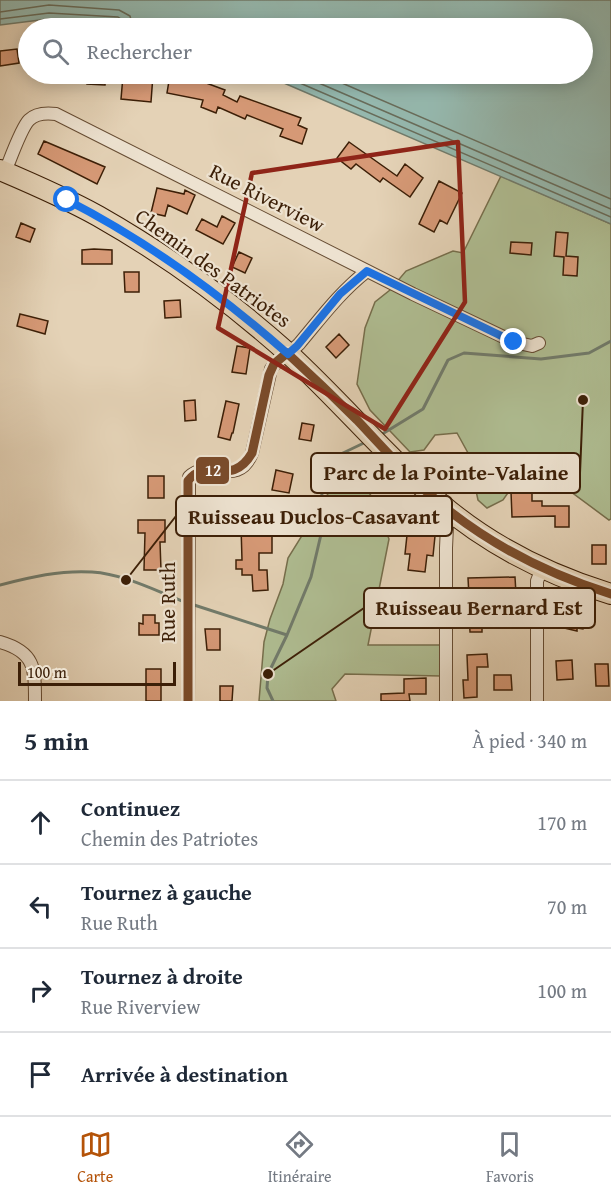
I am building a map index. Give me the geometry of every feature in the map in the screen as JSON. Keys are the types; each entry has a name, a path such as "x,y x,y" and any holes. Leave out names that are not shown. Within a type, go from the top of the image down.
{"main road":[{"name":"Chemin des Patriotes","path":"2,171 75,204 145,245 238,313 288,354 330,393 424,489 492,541 542,568 611,594"}],"street":[{"name":"Rue Riverview","path":"2,171 27,122 39,115 56,114 367,271 514,342 532,346 539,343"},
{"name":"Rue Ruth","path":"188,701 188,481 200,470 234,472 246,464 252,453 271,369 297,346 340,294 367,271"},
{"path":"446,701 446,548 447,526 453,513"},
{"path":"537,701 537,581 542,568"},
{"path":"0,642 21,650 33,666 35,701"}],"highlighted area":[{"path":"458,142 465,302 385,429 218,328 252,173"}],"green space":[{"path":"501,176 611,224 611,519 609,520 548,475 534,469 519,477 503,500 487,508 478,500 468,453 457,433 435,435 424,450 410,452 370,410 357,384 365,328 375,302 390,290 406,271 453,251 463,253"},
{"path":"356,476 373,498 389,539 368,645 441,645 441,676 345,674 332,689 336,701 259,701 264,642 283,584 288,558 334,484"}],"water":[{"path":"0,0 611,0 611,224 286,84 593,84 593,18 18,18 18,23 0,25"}],"building":[{"path":"17,49 18,63 0,66 0,51"},
{"path":"122,84 152,84 151,102 121,99"},
{"path":"168,84 209,84 225,90 223,95 237,102 240,96 301,118 298,125 307,129 302,144 280,136 283,129 247,115 245,119 218,107 216,113 201,107 203,100 167,93"},
{"path":"44,141 105,167 97,184 38,154"},
{"path":"349,142 397,176 405,164 423,178 410,197 383,178 380,182 356,164 351,169 337,158"},
{"path":"439,181 462,193 447,224 440,220 434,232 419,224"},
{"path":"157,188 184,194 185,190 195,195 187,214 168,205 165,216 151,213"},
{"path":"222,216 235,223 223,244 196,230 202,219 217,227"},
{"path":"21,223 35,229 30,242 16,237"},
{"path":"556,232 568,233 566,256 578,257 577,276 563,275 564,257 554,256"},
{"path":"511,242 532,243 531,255 510,253"},
{"path":"82,250 112,250 112,264 82,264"},
{"path":"239,252 252,258 245,273 232,267"},
{"path":"124,272 139,272 139,292 125,292"},
{"path":"180,300 181,317 165,318 164,301"},
{"path":"20,314 48,321 45,334 17,326"},
{"path":"339,334 349,345 336,358 326,347"},
{"path":"237,346 250,348 246,374 232,372"},
{"path":"195,400 196,420 185,421 184,401"},
{"path":"226,401 239,404 230,440 218,437"},
{"path":"302,423 314,425 311,441 299,439"},
{"path":"276,470 293,474 289,493 272,490"},
{"path":"148,476 164,476 164,498 148,498"},
{"path":"511,492 532,492 532,501 542,501 542,506 569,506 569,527 555,527 555,516 512,517"},
{"path":"410,507 429,509 437,516 433,556 427,555 425,572 408,570 410,554 405,554"},
{"path":"274,508 275,536 272,536 272,553 259,553 259,570 267,570 268,590 253,591 252,575 242,575 242,569 236,569 236,560 242,560 241,526 259,525 259,509"},
{"path":"138,520 165,520 165,542 160,542 161,570 144,570 145,533 138,533"},
{"path":"592,545 606,545 606,564 592,564"},
{"path":"515,577 516,594 469,596 468,578"},
{"path":"577,612 587,614 583,629 577,628 577,631 564,628 568,613 576,615"},
{"path":"469,613 482,613 482,632 470,632"},
{"path":"143,615 155,615 155,623 159,623 159,635 139,635 139,623 143,624"},
{"path":"205,629 220,629 220,650 207,650"},
{"path":"487,654 488,667 477,667 477,697 464,698 463,680 468,680 467,655"},
{"path":"572,660 573,679 557,680 556,661"},
{"path":"595,664 608,664 609,686 596,686"},
{"path":"146,669 161,669 161,701 146,701"},
{"path":"494,675 511,675 512,690 494,690"},
{"path":"426,678 426,694 409,694 410,701 381,701 381,694 404,693 404,679"},
{"path":"220,686 233,686 232,701 220,701"}],"waterway":[{"path":"379,436 423,409 448,360 464,353 541,359 589,353 611,341"},
{"path":"273,701 267,688 268,674 311,577 323,526 321,469 343,453 368,441"},
{"path":"0,585 57,573 104,573 128,579 185,602"},
{"path":"191,604 287,635"}],"transit line":[{"name":"12","path":"188,701 188,481 195,474 203,471 236,469 252,453 269,375 274,364 287,353 357,420 414,480 452,513 489,539 528,561 611,594"}],"place":[{"name":"Parc de la Pointe-Valaine","path":"583,400"},
{"name":"Ruisseau Duclos-Casavant","path":"126,580"},
{"name":"Ruisseau Bernard Est","path":"268,674"}],"route":[{"path":"67,200 98,216 181,270 288,354 340,294 367,271 514,342"}]}
